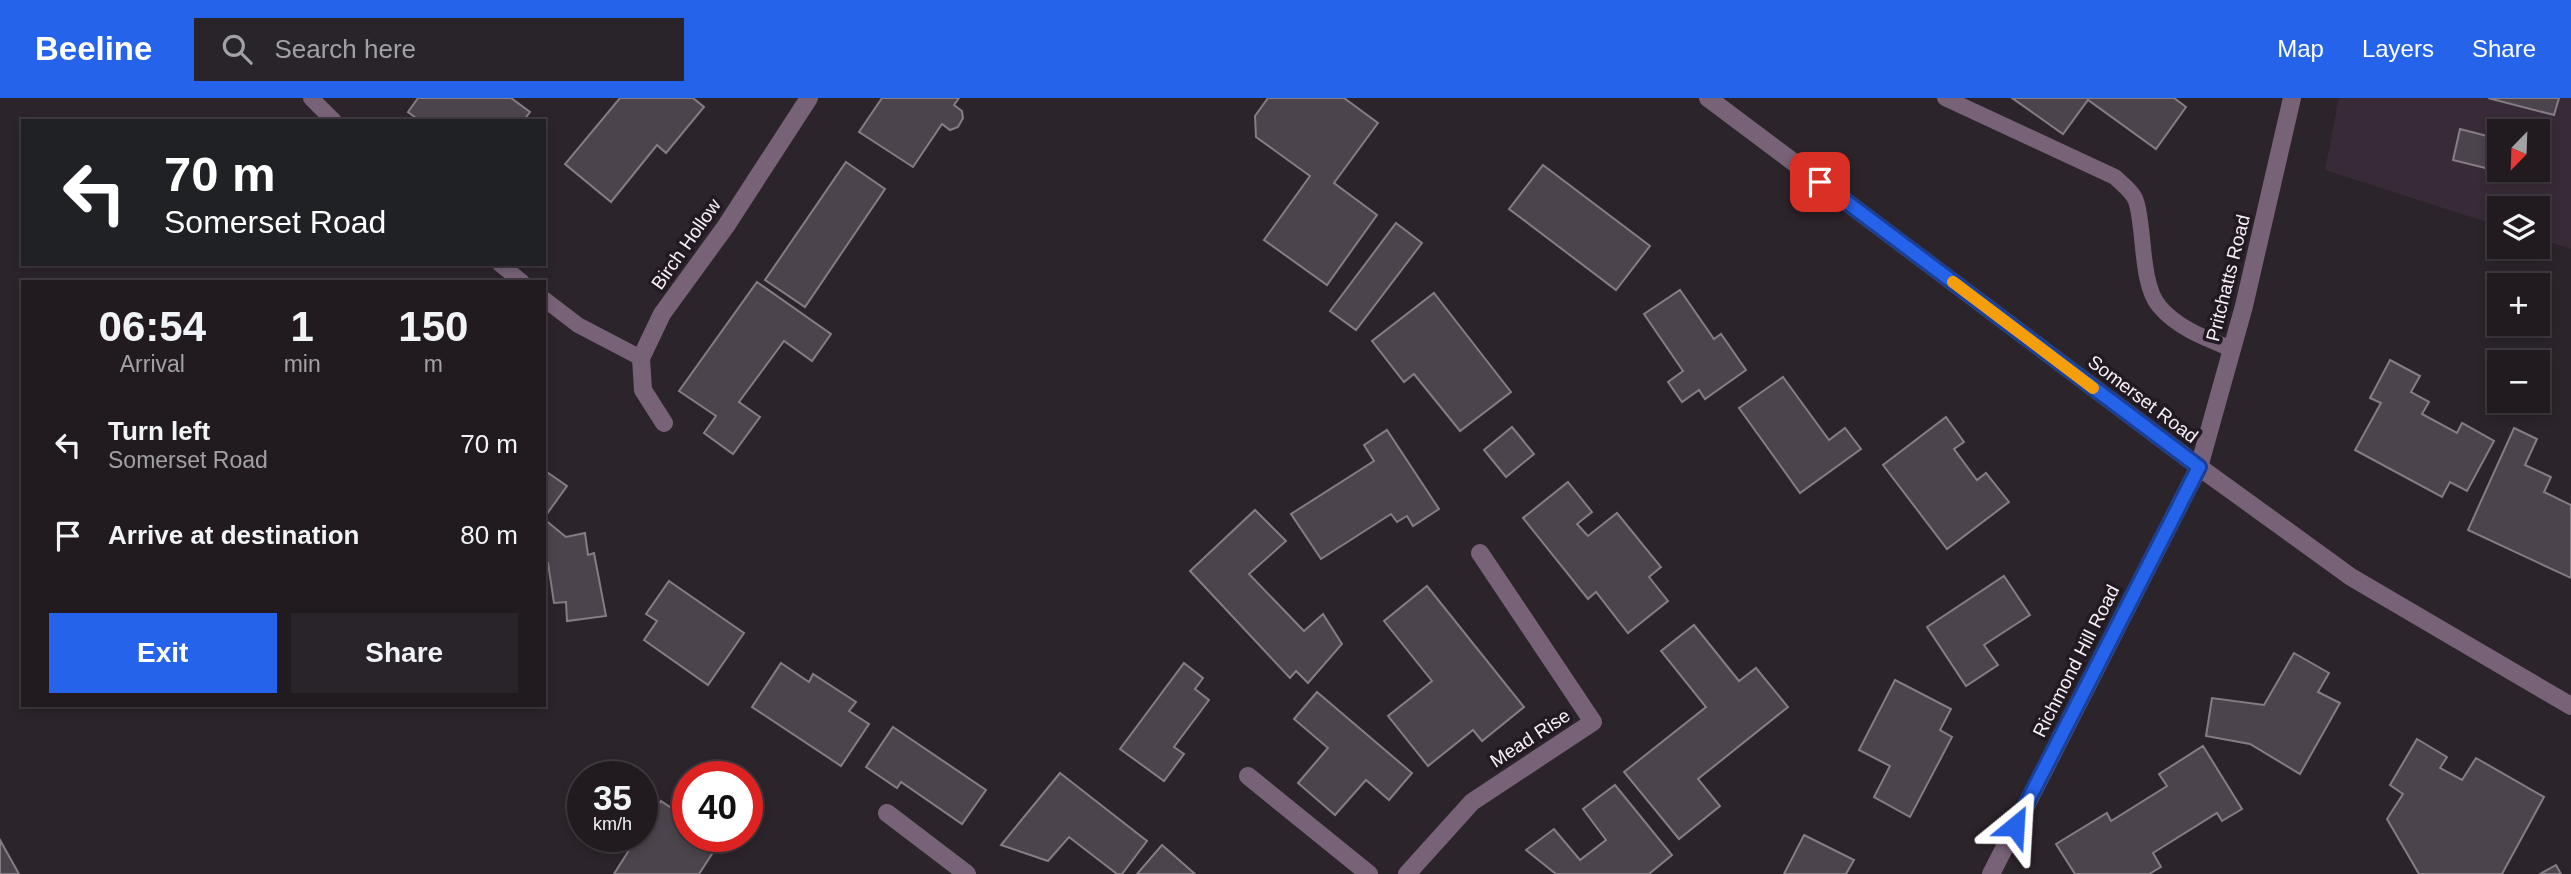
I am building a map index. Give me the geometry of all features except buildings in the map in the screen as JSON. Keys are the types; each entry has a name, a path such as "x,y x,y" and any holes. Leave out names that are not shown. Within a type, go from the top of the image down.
{"street":[{"name":"Birch Hollow","path":"641,358 662,314 726,226 809,98"},
{"name":"Somerset Road","path":"1708,98 2351,578 2571,706"},
{"name":"Pritchatts Road","path":"2199,467 2232,349 2292,98"},
{"path":"641,358 643,390 664,423"},
{"name":"Richmond Hill Road","path":"1991,874 2199,467"},
{"name":"Mead Rise","path":"1407,874 1472,802 1592,722 1480,553"},
{"path":"1248,776 1369,874"},
{"path":"887,813 967,874"}],"lane":[{"path":"311,98 332,119"},
{"path":"1945,98 2115,177 2136,199 2147,273 2157,304 2175,321 2232,349"},
{"path":"502,266 520,280"},
{"path":"546,301 578,325 641,358"}],"shaded area":[{"path":"2339,98 2571,98 2571,249 2550,242 2550,196 2487,196 2487,222 2325,170"}],"slow traffic":[{"path":"1953,282 2093,388"}],"route":[{"path":"1820,182 2199,467 2015,826"}]}
